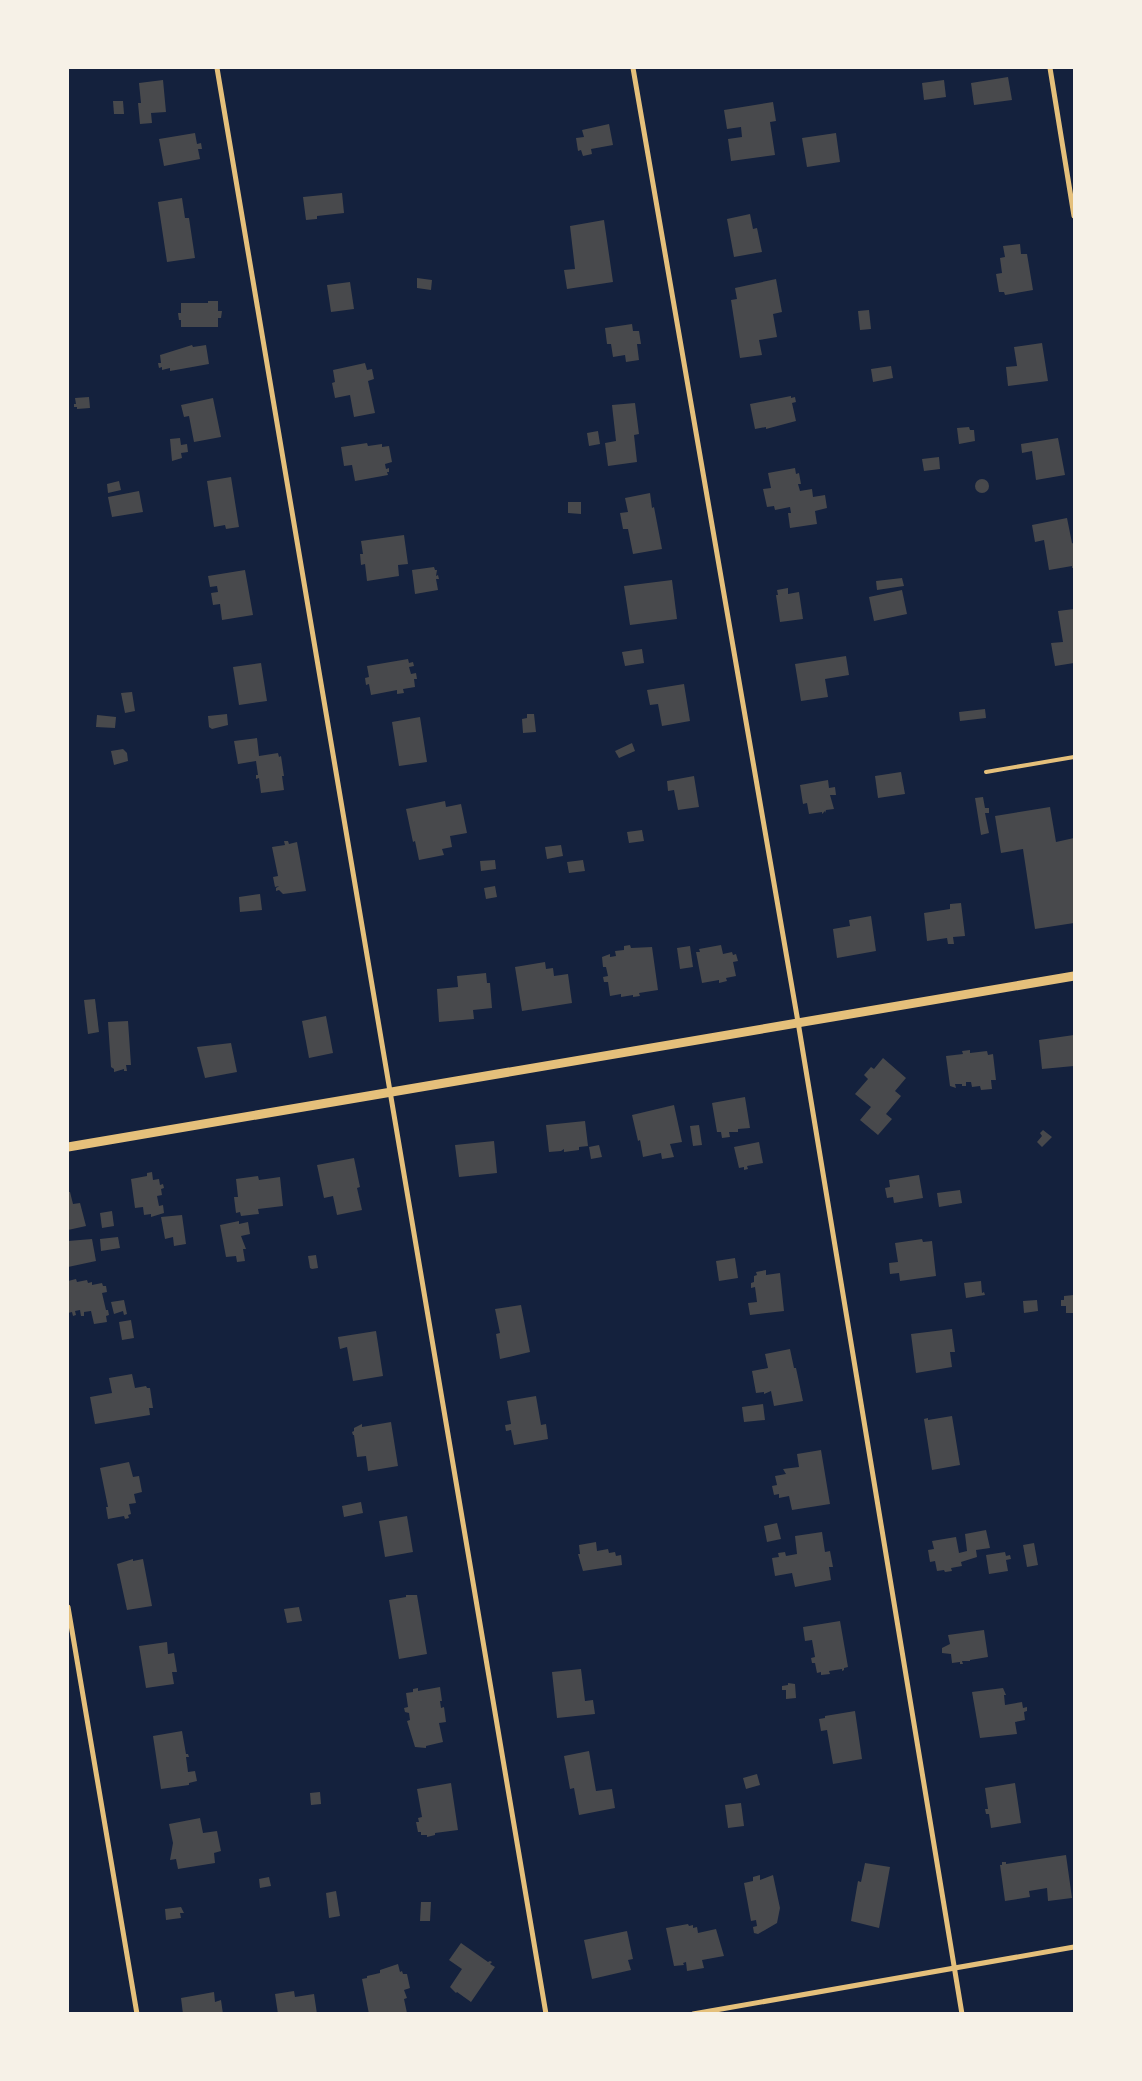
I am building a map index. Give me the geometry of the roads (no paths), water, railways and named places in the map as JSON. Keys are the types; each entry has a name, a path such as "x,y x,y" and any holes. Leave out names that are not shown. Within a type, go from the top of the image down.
{"street":[{"path":"217,68 546,2014"},
{"path":"633,68 798,1022 962,2014"},
{"path":"1050,68 1074,216"},
{"path":"68,1147 1074,976"},
{"path":"68,1607 137,2014"},
{"path":"694,2014 1074,1947"}],"lane":[{"path":"986,772 1074,756"}]}
